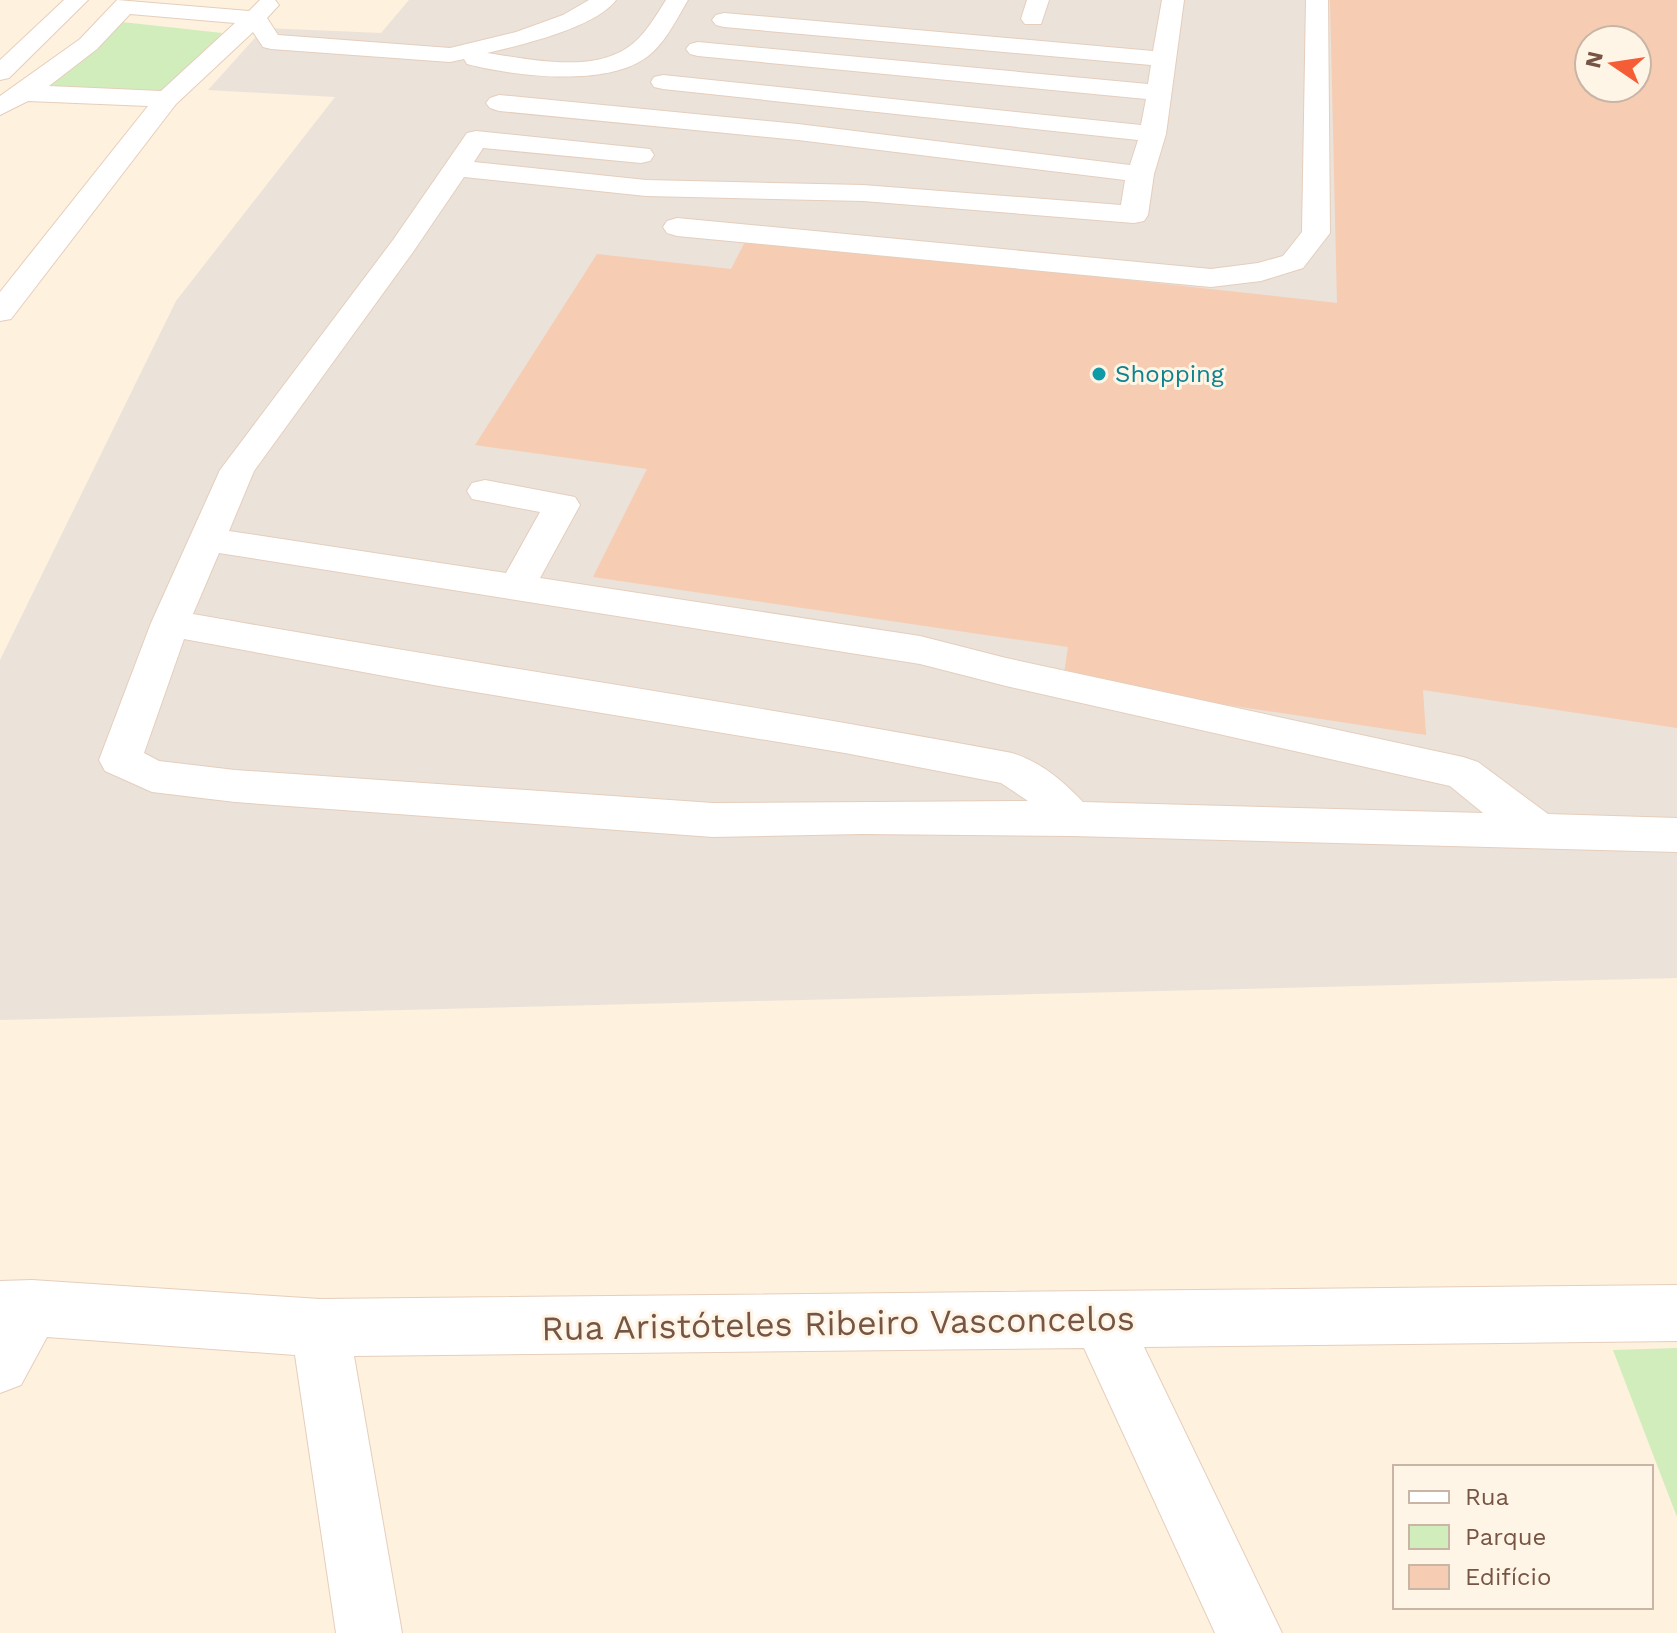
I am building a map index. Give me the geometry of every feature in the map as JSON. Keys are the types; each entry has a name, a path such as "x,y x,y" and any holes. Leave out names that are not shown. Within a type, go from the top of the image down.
{"street":[{"path":"0,73 77,0"},
{"path":"411,77 441,55 524,37 571,20 605,0"},
{"path":"264,9 271,42 552,67 616,65 637,53 677,0"},
{"path":"457,168 646,188 863,193 1134,215 1159,93 1159,42 1173,0"},
{"path":"677,227 1211,278 1261,272 1293,262 1316,233 1317,0"},
{"path":"0,107 24,93 88,43 127,3 264,9"},
{"path":"0,312 167,99 264,9"},
{"path":"1003,16 1036,10 1060,23"},
{"path":"724,20 1159,42"},
{"path":"0,52 10,45 32,43"},
{"path":"698,49 1159,93"},
{"path":"663,82 1153,134"},
{"path":"24,93 167,99"},
{"path":"499,103 798,132 1140,174"},
{"path":"641,155 476,139 403,246 237,470 170,623 120,760 152,776 235,786 713,820 862,817 1072,819 1677,835"},
{"path":"485,491 562,505 517,586"},
{"path":"206,539 920,650 1006,672 1463,773 1538,831"},
{"path":"170,623 439,672 845,737 1012,769 1047,792 1072,819"},
{"path":"0,1364 16,1309"},
{"name":"Rua Aristóteles Ribeiro Vasconcelos","path":"16,1309 320,1328 1677,1313"},
{"path":"1101,1320 1249,1633"},
{"path":"320,1328 369,1633"}],"shaded area":[{"path":"409,0 1677,0 1677,978 0,1020 0,660 176,301 335,97 208,90 264,28 381,33"}],"green space":[{"path":"122,22 222,33 167,96 37,89"},
{"path":"1677,1348 1677,1517 1613,1350"}],"building":[{"name":"Shopping","path":"1330,0 1677,0 1677,728 1423,690 1426,735 1063,680 1068,647 593,577 647,469 475,445 597,254 731,269 747,238 1337,303"}],"place":[{"name":"Shopping","path":"1099,374"}]}
